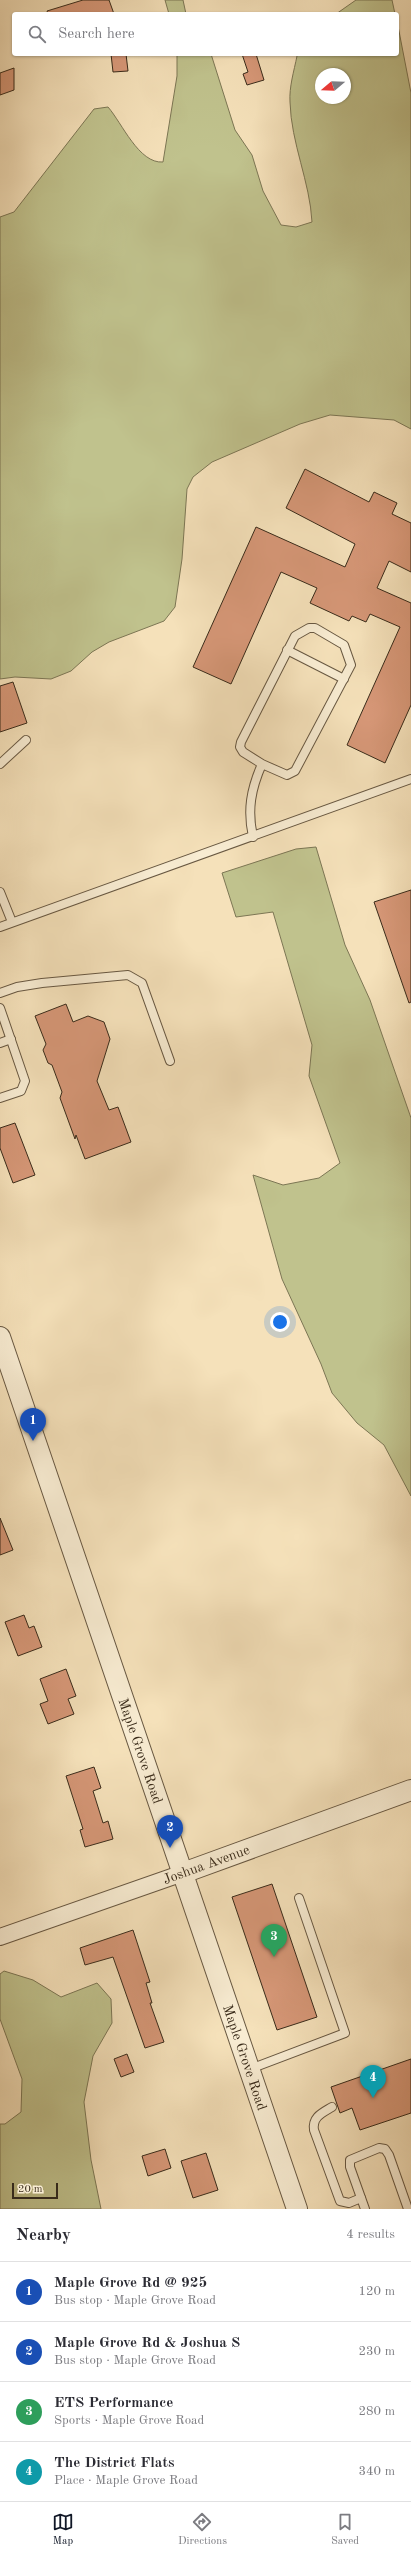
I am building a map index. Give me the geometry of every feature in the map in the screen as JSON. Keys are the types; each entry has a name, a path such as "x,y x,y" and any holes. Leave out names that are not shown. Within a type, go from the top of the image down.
{"street":[{"name":"Maple Grove Road","path":"0,1337 297,2209"},
{"name":"Joshua Avenue","path":"0,1937 183,1873 411,1790"}],"lane":[{"path":"309,628 315,628 344,645 350,658 350,665 344,679 295,772 287,775 262,764 243,752 240,747 241,742 295,636 309,628"},
{"path":"287,650 344,679"},
{"path":"0,764 26,740"},
{"path":"253,837 249,806 252,788 262,764"},
{"path":"0,927 411,779"},
{"path":"0,892 12,922"},
{"path":"0,993 17,987 42,983 128,975 142,984 170,1060"},
{"path":"0,1008 25,1081 25,1087 21,1091 0,1098"},
{"path":"0,1043 11,1039"},
{"path":"250,2069 345,2033 299,1898"},
{"path":"332,2108 317,2117 313,2125 314,2130 336,2195 345,2203 361,2198"},
{"path":"365,2209 350,2167 350,2160 379,2148 385,2149 408,2209"}],"green space":[{"path":"165,0 183,0 186,12 168,12"},
{"path":"356,0 392,0 395,12 339,12"},
{"path":"399,31 411,93 411,429 394,420 330,415 300,424 212,462 193,477 187,489 182,559 175,607 164,621 109,642 92,652 71,671 51,679 15,677 0,679 0,217 14,212 94,109 108,107 139,150 154,161 163,162 177,76 177,56 212,56 235,130 252,155 263,191 281,225 296,227 312,222 308,192 291,117 290,91 297,56 399,56"},
{"path":"316,847 345,945 370,1000 411,1118 411,1496 384,1445 357,1423 332,1393 321,1364 282,1279 253,1175 283,1185 319,1178 340,1163 309,1076 312,1045 273,912 236,917 222,873 296,849"},
{"path":"4,1971 33,1980 61,1997 97,1983 111,1999 112,2023 93,2056 84,2102 91,2160 101,2209 0,2209 0,2124 5,2124 21,2112 22,2079 0,2019 0,1974"}],"building":[{"path":"83,0 109,0 113,12 47,12"},
{"path":"111,56 126,56 128,71 113,72"},
{"path":"243,56 257,56 264,80 247,85 243,74 248,72"},
{"path":"14,68 14,90 0,95 0,73"},
{"path":"305,469 369,502 374,492 397,503 392,514 411,523 411,572 389,561 377,588 411,603 411,705 385,763 347,745 400,627 370,614 366,622 352,616 349,621 310,603 317,588 281,572 231,684 193,667 256,527 345,567 355,544 286,508"},
{"path":"13,682 27,723 0,732 0,686"},
{"path":"411,890 411,1002 409,1003 374,902"},
{"path":"66,1004 73,1022 88,1016 104,1022 110,1039 97,1081 109,1110 118,1107 131,1142 85,1159 76,1135 75,1139 60,1098 62,1092 52,1065 48,1063 43,1050 46,1044 35,1016"},
{"path":"15,1123 35,1175 13,1183 0,1148 0,1128"},
{"path":"0,1518 13,1550 0,1555"},
{"path":"24,1615 29,1628 34,1626 42,1647 18,1656 5,1622"},
{"path":"66,1669 76,1696 68,1699 74,1714 48,1724 40,1704 48,1701 40,1679"},
{"path":"94,1767 101,1788 93,1791 103,1823 108,1821 113,1839 85,1847 80,1830 83,1829 66,1776"},
{"path":"272,1884 317,2017 277,2030 232,1897"},
{"path":"133,1930 150,1982 146,1983 152,2003 150,2003 164,2042 145,2048 113,1957 85,1965 80,1948"},
{"path":"127,2054 134,2072 121,2077 114,2059"},
{"path":"411,2059 411,2113 360,2130 352,2108 340,2113 331,2087"},
{"path":"165,2149 171,2168 148,2176 142,2156"},
{"path":"206,2153 218,2190 193,2198 181,2161"}],"place":[{"name":"Maple Grove Rd @ 925","path":"33,1441"},
{"name":"Maple Grove Rd & Joshua S","path":"170,1848"},
{"name":"ETS Performance","path":"274,1957"},
{"name":"The District Flats","path":"373,2098"}]}
